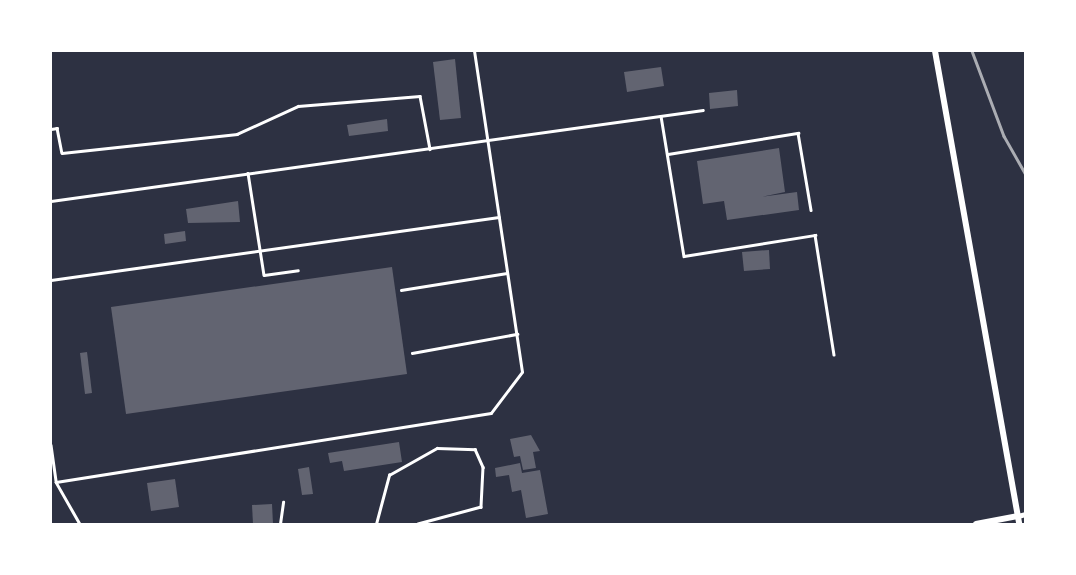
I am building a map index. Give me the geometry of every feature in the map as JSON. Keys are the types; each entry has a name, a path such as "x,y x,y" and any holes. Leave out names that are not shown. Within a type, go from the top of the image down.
{"street":[{"path":"935,51 1021,515 1018,524"},
{"path":"976,524 1021,515"}],"lane":[{"path":"56,482 491,413 522,372 474,51"},
{"path":"51,129 57,128 62,153 237,134 298,106 421,96 430,149"},
{"path":"51,201 703,110"},
{"path":"661,115 684,256 815,235 835,355"},
{"path":"668,154 798,133 811,210"},
{"path":"248,173 264,275 298,270"},
{"path":"51,280 261,254 499,217"},
{"path":"401,290 508,273"},
{"path":"412,353 517,334"},
{"path":"51,444 56,482 80,524"},
{"path":"376,524 389,475 437,448 475,449 483,467 481,507 418,524"},
{"path":"280,524 283,502"}],"building":[{"path":"455,59 461,118 440,120 433,62"},
{"path":"661,67 664,86 627,92 624,72"},
{"path":"737,90 738,106 710,109 709,93"},
{"path":"387,119 388,131 349,136 347,125"},
{"path":"779,148 785,192 761,197 797,192 799,210 727,220 724,201 703,204 697,161"},
{"path":"238,201 240,222 188,223 186,209"},
{"path":"185,231 186,241 165,244 164,234"},
{"path":"769,250 770,269 744,271 742,252"},
{"path":"392,267 407,374 126,414 111,307"},
{"path":"87,352 92,393 85,394 80,353"},
{"path":"531,435 540,451 533,452 536,468 523,470 520,456 514,457 510,439"},
{"path":"399,442 402,462 344,471 342,461 330,463 328,453"},
{"path":"520,463 522,473 540,470 548,514 526,518 521,490 512,492 509,475 496,477 495,468"},
{"path":"309,467 313,494 302,495 298,469"},
{"path":"175,479 179,507 151,511 147,483"},
{"path":"272,504 273,524 253,524 252,505"}],"railway":[{"path":"972,51 1004,136 1025,173"}]}
